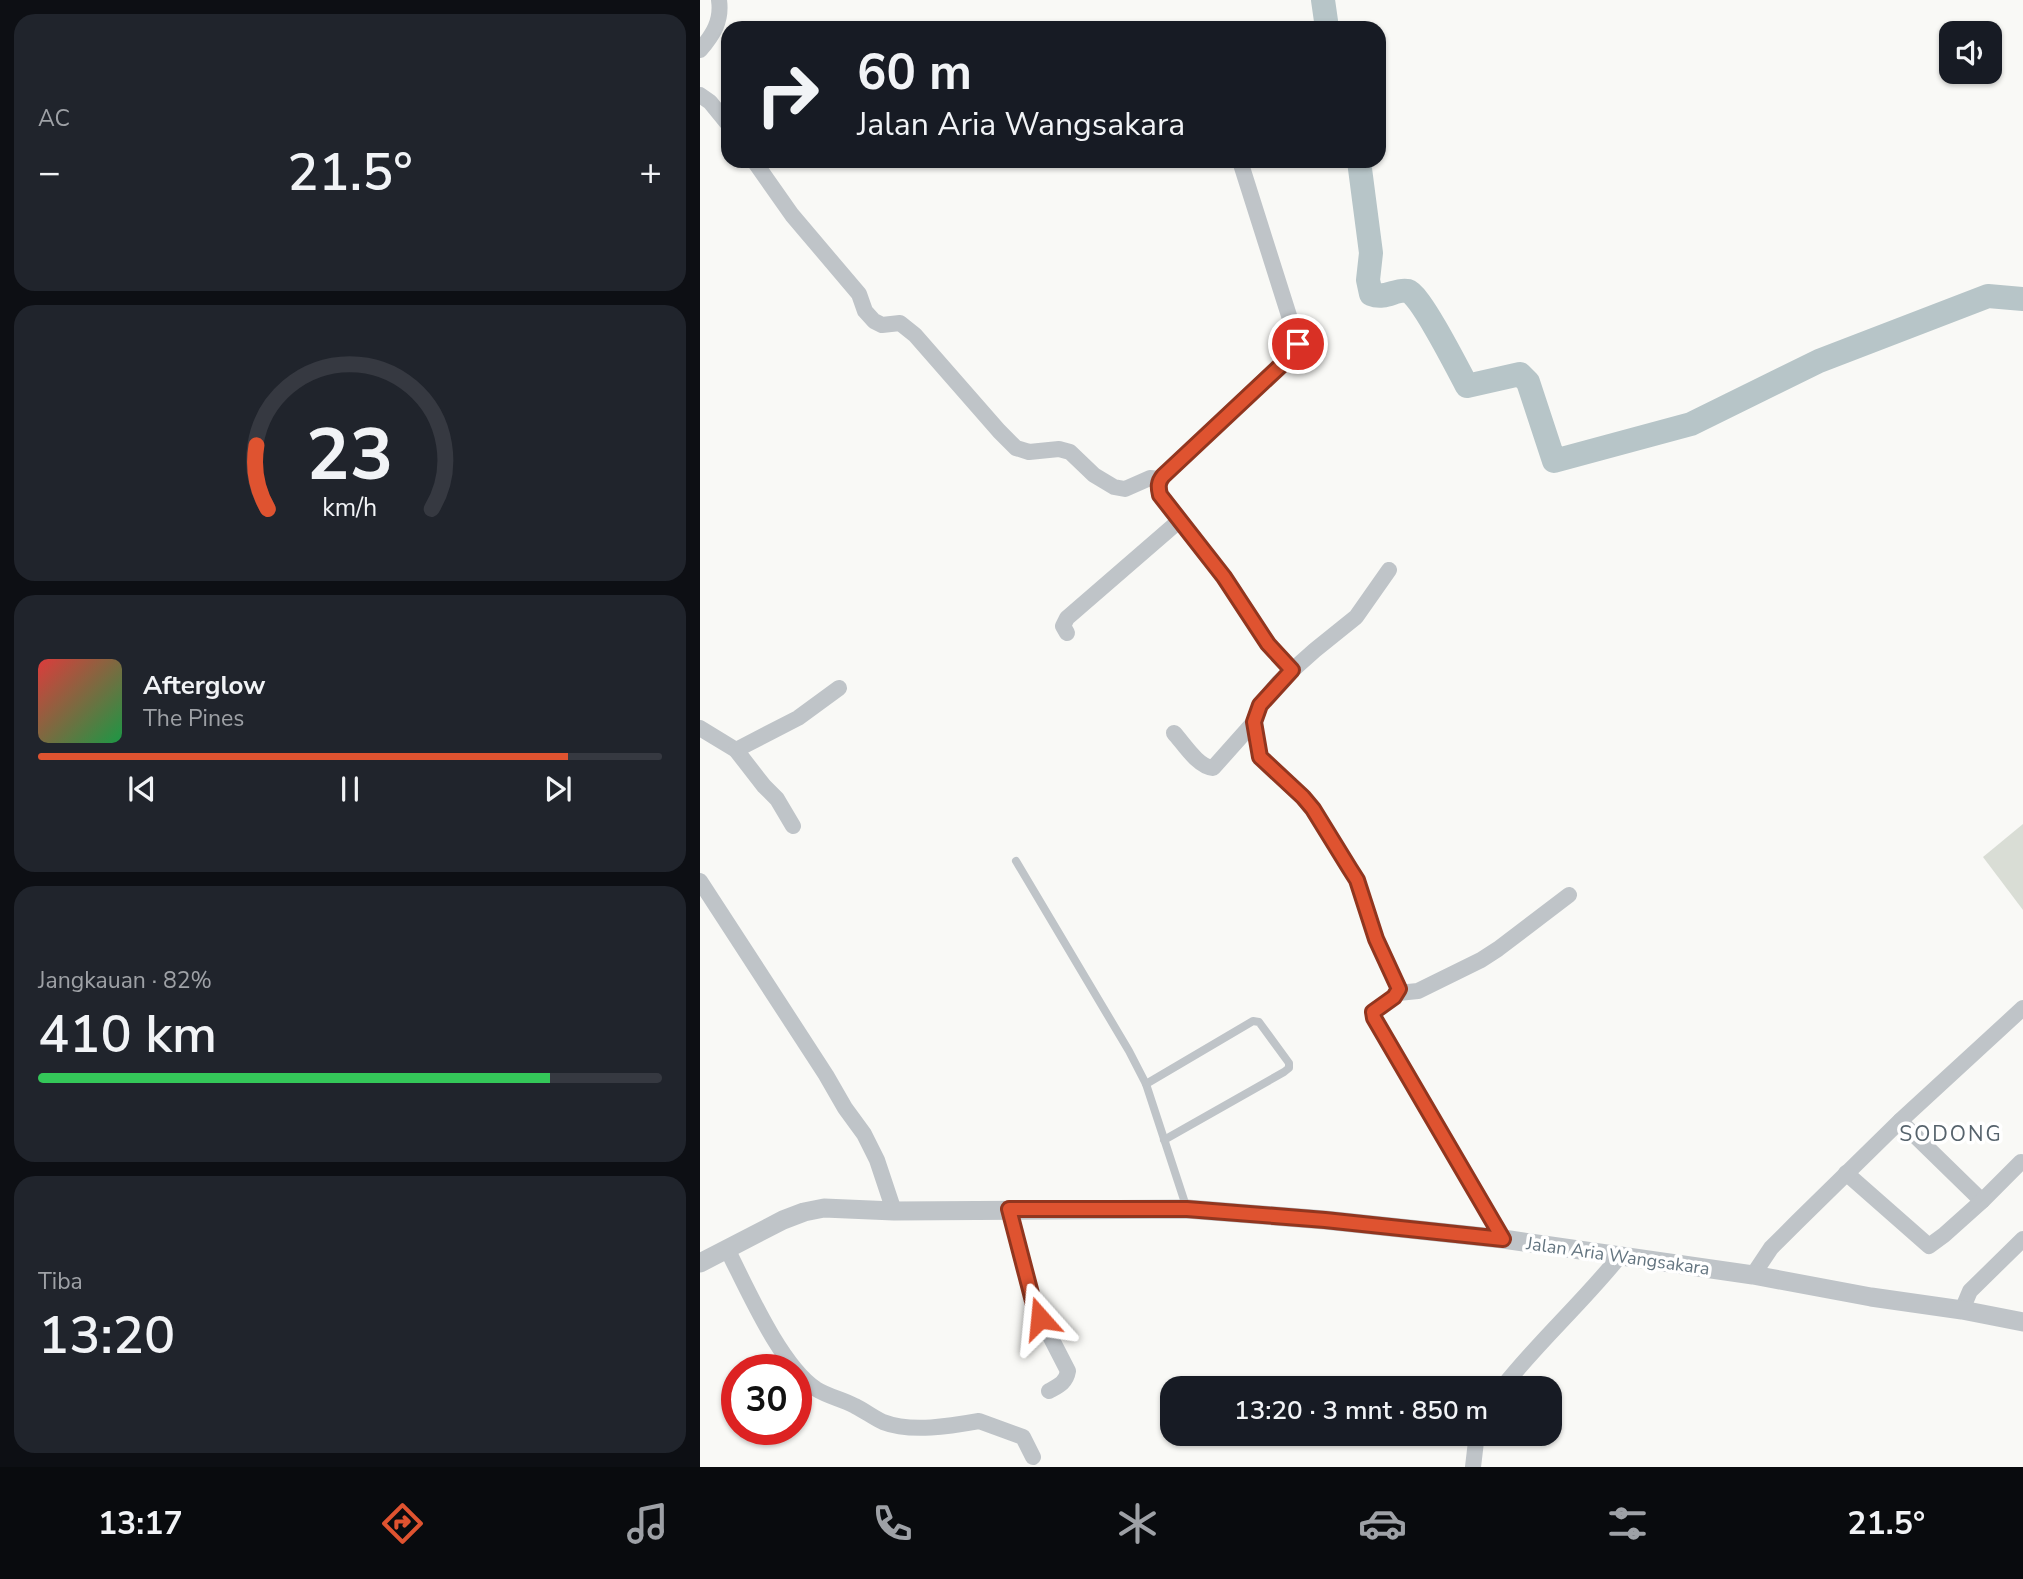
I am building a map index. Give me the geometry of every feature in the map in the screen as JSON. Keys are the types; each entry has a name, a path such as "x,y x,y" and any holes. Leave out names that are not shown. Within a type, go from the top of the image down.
{"street":[{"path":"700,50 714,34 720,9 719,0"},
{"path":"700,94 721,116"},
{"path":"759,168 792,215 859,294 865,311 874,321 882,325 900,323 915,335 1016,449 1029,452 1059,449 1070,452 1094,475 1114,487 1125,489 1150,478 1160,479"},
{"path":"1242,168 1298,344 1296,350 1160,479 1158,489 1224,577 1268,644 1292,670"},
{"path":"1067,633 1063,626 1067,618 1180,521"},
{"path":"1174,733 1199,761 1207,768 1213,768 1254,722 1260,705 1292,670 1356,617 1389,570"},
{"path":"736,750 798,718 839,688"},
{"path":"1254,722 1260,757 1313,809 1357,880 1376,939 1399,989 1398,993"},
{"path":"700,728 736,750 777,799 793,826"},
{"path":"700,881 864,1134 877,1160 894,1211"},
{"path":"1503,1239 1374,1018 1373,1012 1398,993 1418,991 1498,950 1569,895"},
{"path":"1753,1275 1772,1248 1846,1173 2023,1008"},
{"path":"1900,1121 1983,1200"},
{"path":"1846,1173 1929,1246 1983,1200 2021,1162"},
{"name":"Jalan Aria Wangsakara","path":"700,1263 783,1220 824,1208 894,1211 1187,1209 1503,1239 1753,1275 2023,1322"},
{"path":"1009,1209 1034,1305 1068,1371 1064,1382 1049,1391"},
{"path":"1962,1310 1970,1291 2023,1239"},
{"path":"727,1249 786,1357 814,1387 883,1422 900,1427 920,1428 979,1420 1023,1437 1033,1457"},
{"path":"1512,1376 1590,1293 1619,1257"},
{"path":"1473,1467 1475,1446"}],"lane":[{"path":"1016,861 1146,1084 1187,1209"},
{"path":"1146,1084 1253,1021 1259,1023 1289,1063 1289,1068 1284,1072 1164,1140"}],"shaded area":[{"path":"2023,824 2023,910 1983,857"}],"waterway":[{"path":"1323,0 1326,21"},
{"path":"1360,168 1371,253 1368,280 1371,294 1381,296 1408,291 1414,295 1467,386 1520,374 1528,382 1554,461 1691,424 1819,361 1988,296 2023,299"}],"district":[{"name":"SODONG","path":"1951,1134"}],"route":[{"path":"1040,1318 1034,1305 1009,1209 1187,1209 1503,1239 1374,1018 1373,1012 1394,997 1399,989 1376,939 1357,880 1313,809 1260,757 1254,722 1260,705 1292,670 1268,644 1224,577 1158,489 1160,479 1292,355 1298,344"}]}
